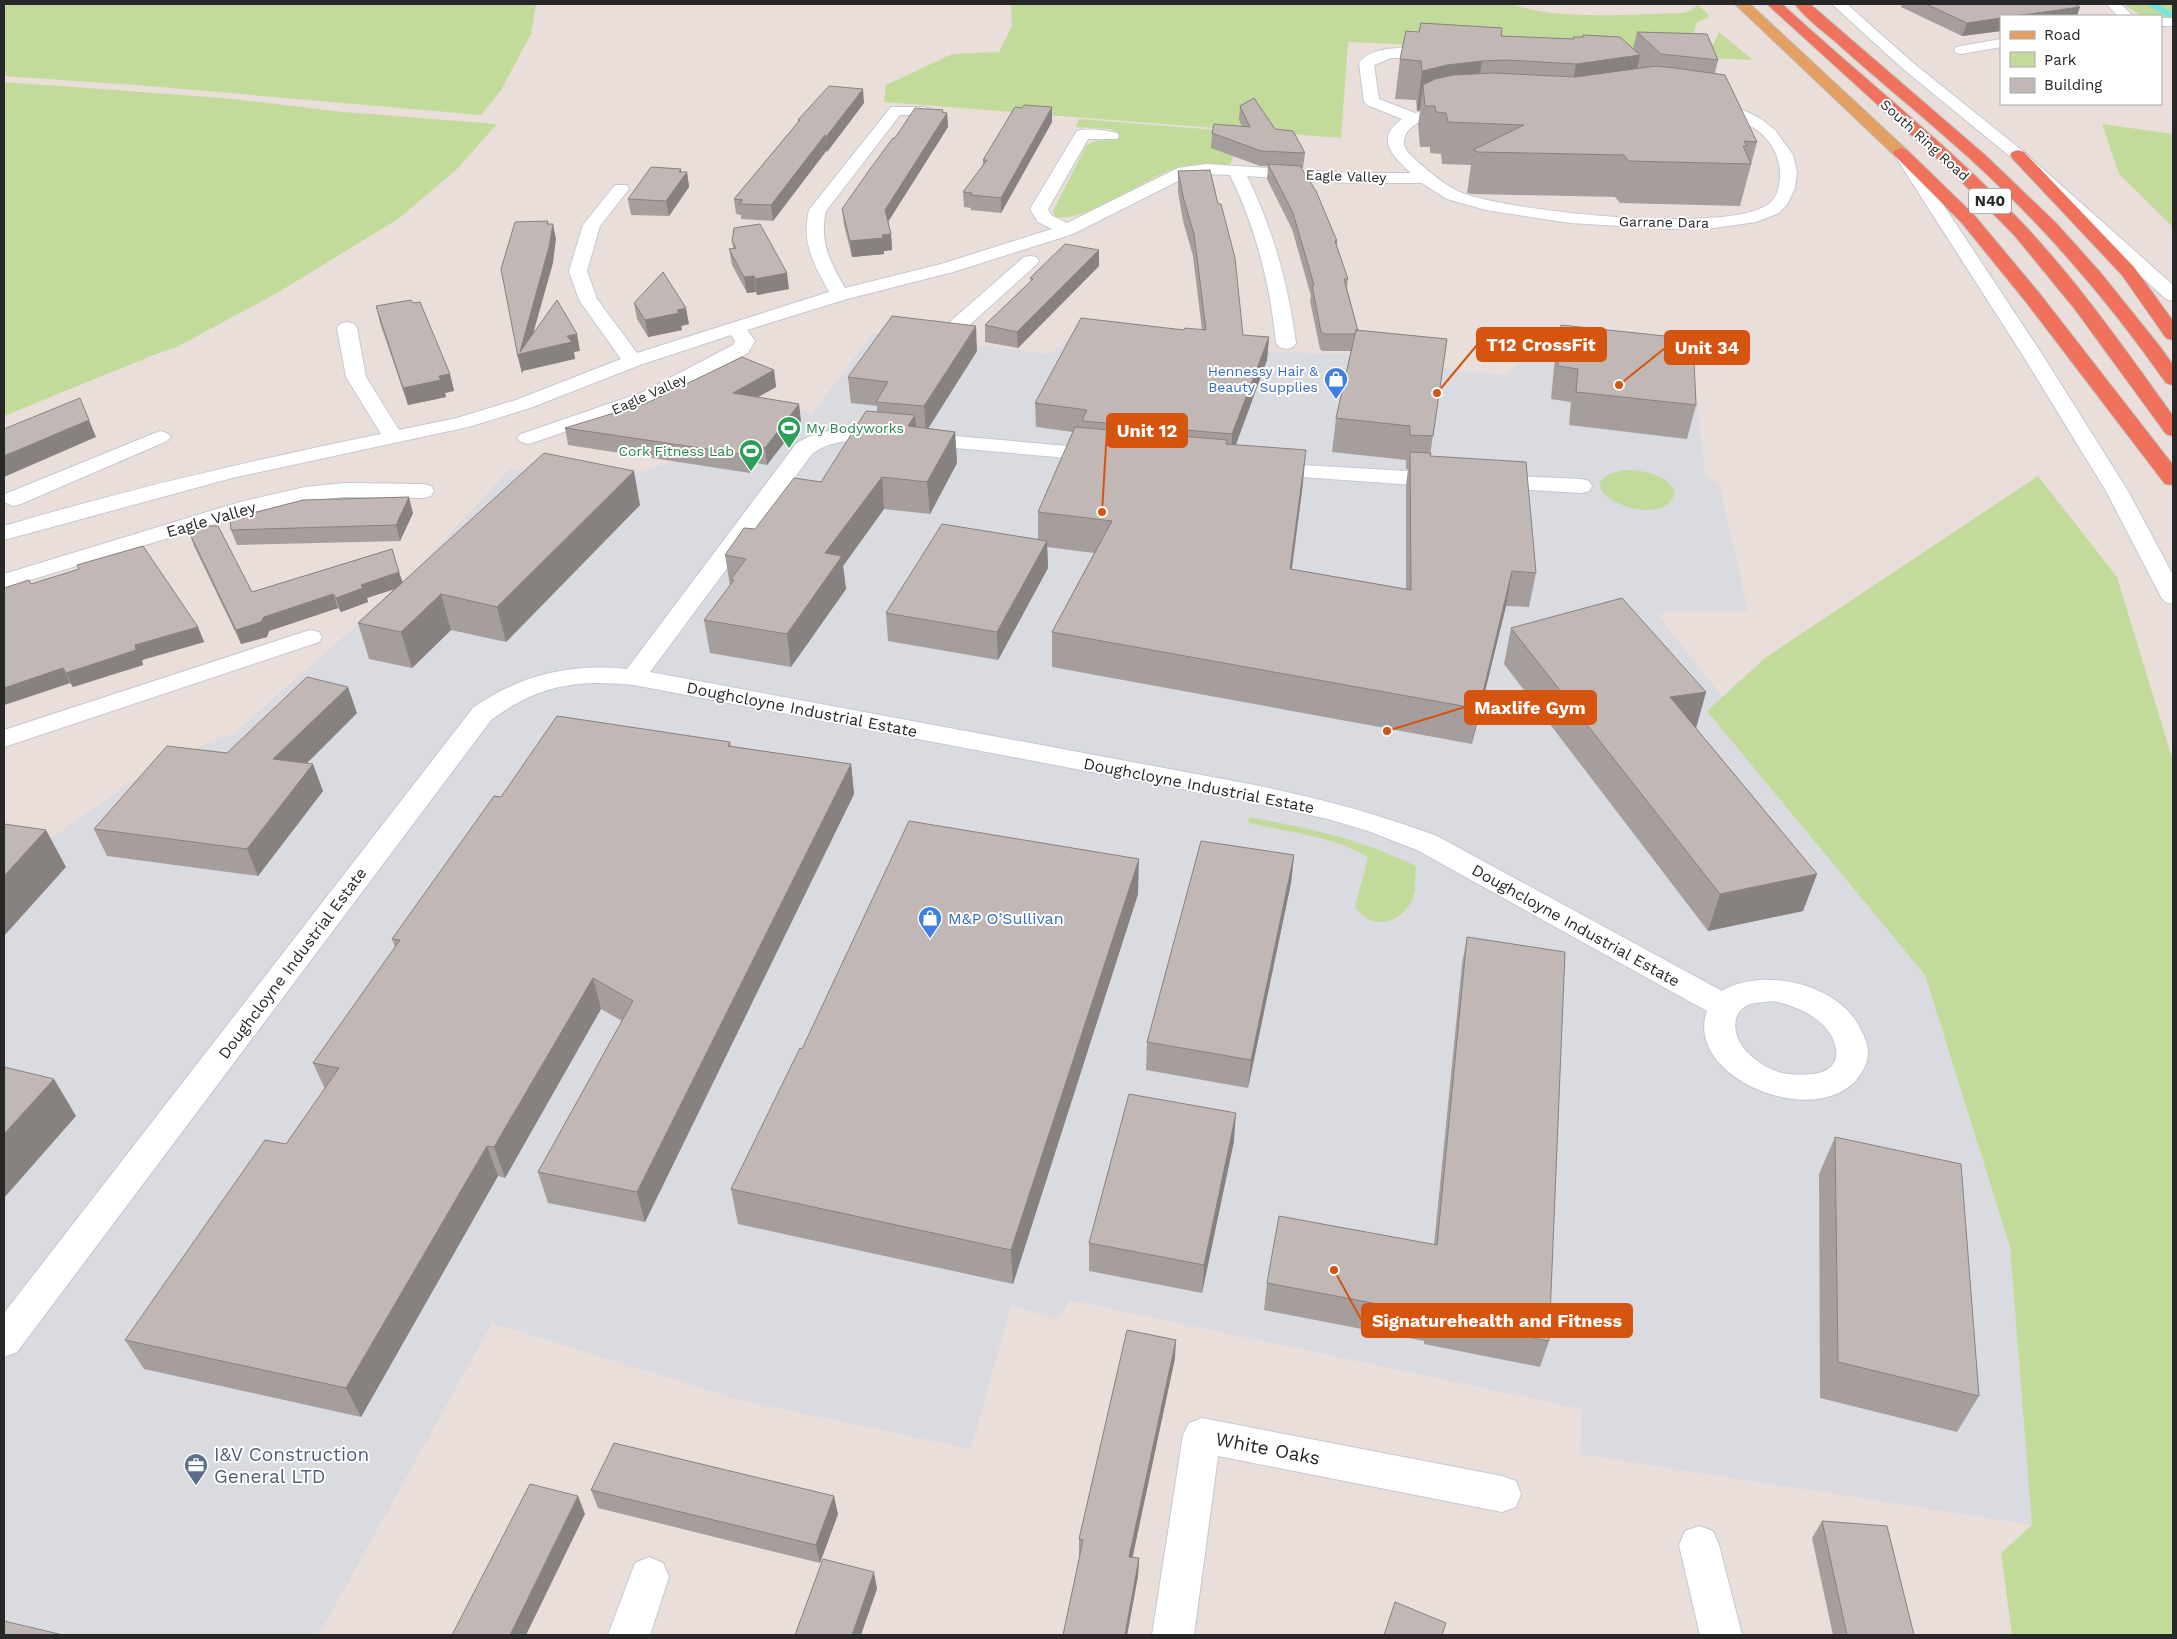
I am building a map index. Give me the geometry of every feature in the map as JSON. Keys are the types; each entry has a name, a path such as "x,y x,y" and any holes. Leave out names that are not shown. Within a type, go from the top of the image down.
{"highway":[{"name":"South Ring Road","path":"1774,4 1956,167 2021,232 2084,306 2173,430"},
{"name":"South Ring Road","path":"1802,4 2004,180 2049,225 2109,294 2173,379"},
{"path":"1901,153 1968,219 2173,479"},
{"path":"2018,155 2128,271 2173,334"}],"main road":[{"path":"1742,4 1901,153"}],"street":[{"path":"1839,4 1907,66 2018,155 2173,295"},
{"path":"2113,4 2125,15"},
{"path":"1961,50 2000,43"},
{"path":"1414,118 1372,102 1366,63 1371,58 1398,54 1417,53 1455,56"},
{"path":"1634,86 1648,99"},
{"name":"Garrane Dara","path":"1648,99 1719,108 1744,116 1762,126 1777,141 1786,160 1788,185 1781,202 1772,210 1761,215 1729,221 1691,223 1593,220 1525,213 1468,201 1448,192 1425,178 1400,154 1396,147 1395,140 1397,134 1404,124 1414,118 1501,100 1570,110 1648,99"},
{"path":"840,295 820,259 814,226 818,210 896,110 925,112"},
{"path":"1067,230 1044,218 1039,209 1083,134 1111,136"},
{"path":"1901,153 2032,354 2117,490 2173,597"},
{"name":"Eagle Valley","path":"4,534 230,472 461,423 514,407 633,362 736,327 840,295 946,268 1067,230 1184,172 1206,169 1348,178 1425,178"},
{"path":"1236,170 1258,219 1272,259 1286,343"},
{"path":"620,188 592,226 578,271 588,300 633,362"},
{"path":"960,324 983,285 1030,261"},
{"path":"946,268 983,285"},
{"name":"Eagle Valley","path":"528,438 650,396 741,348 746,341 736,327"},
{"path":"347,328 356,377 394,438"},
{"path":"634,677 767,496 804,449 814,442 836,435 863,434 1119,456"},
{"path":"13,500 160,437"},
{"path":"1244,467 1581,486"},
{"path":"47,485 64,516"},
{"name":"Eagle Valley","path":"4,581 248,507 305,494 344,490 423,491"},
{"path":"4,739 310,637"},
{"name":"Doughcloyne Industrial Estate","path":"4,1341 482,714 496,702 534,683 576,674 616,674 634,677 1255,794 1330,810 1378,824 1445,853 1725,1007"},
{"name":"White Oaks","path":"1173,1635 1202,1435 1502,1494"},
{"path":"1699,1545 1721,1635"},
{"path":"629,1635 649,1577"}],"shaded area":[{"path":"873,333 1050,354 1073,337 1183,348 1359,355 1358,360 1507,375 1530,352 1694,370 1705,474 1720,486 1748,611 1656,613 1723,698 1708,711 1925,975 2010,1247 2032,1525 1580,1454 1582,1409 1070,1300 1059,1319 1011,1306 971,1449 740,1400 492,1323 319,1635 4,1635 4,831 53,837 156,765 234,733 396,591 510,469 625,477 701,453 789,404 812,414"}],"green space":[{"path":"4,4 536,4 531,34 501,90 481,115 149,86 4,76"},
{"path":"1011,4 1513,4 1550,13 1572,15 1681,13 1688,12 1698,5 1708,14 1708,18 1697,22 1692,37 1709,53 1719,32 1753,60 1348,42 1341,138 884,102 886,85 952,54 999,52 1012,26"},
{"path":"2123,4 2173,4 2173,18 2162,17 2162,15 2140,15"},
{"path":"4,82 223,98 343,112 497,124 456,170 398,219 277,293 175,348 4,416"},
{"path":"1079,119 1243,132 1230,165 1179,167 1081,214 1066,217 1055,216 1053,211 1086,146 1094,141 1108,140 1112,129 1076,127"},
{"path":"2102,124 2173,134 2173,227 2119,174"},
{"path":"1623,470 1653,474 1666,481 1675,492 1667,505 1653,510 1636,509 1619,504 1606,495 1600,486 1605,477"},
{"path":"2038,476 2117,577 2173,761 2173,1635 2012,1635 2001,1553 2032,1525 2010,1247 1925,975 1707,711 1765,658"},
{"path":"1249,817 1355,842 1375,848 1416,866 1415,890 1411,903 1403,913 1392,920 1380,922 1368,919 1355,907 1368,857 1325,839 1248,823"}],"building":[{"path":"1926,4 2074,4 2080,7 2022,15 2000,15 2000,18 1967,23"},
{"path":"1421,23 1502,28 1501,36 1574,39 1573,37 1583,37 1583,35 1620,37 1640,55 1576,64 1508,60 1482,61 1447,65 1422,71 1421,61 1400,59 1406,31 1419,32"},
{"path":"1637,32 1707,34 1718,60 1661,54"},
{"path":"1656,66 1725,75 1757,142 1744,141 1747,146 1743,146 1751,164 1628,161 1624,155 1478,152 1473,150 1524,125 1448,122 1446,113 1436,112 1435,106 1425,106 1423,85 1435,79 1453,75 1494,73 1575,77"},
{"path":"829,86 863,89 771,205 739,204 743,200 734,199 800,120 798,120"},
{"path":"1254,98 1275,129 1293,131 1305,153 1261,151 1212,133 1214,124 1250,127 1240,106"},
{"path":"1024,105 1052,107 1001,198 971,195 972,193 963,192 987,160 983,160 1015,107 1022,108"},
{"path":"915,108 943,110 942,112 947,113 885,210 891,234 882,235 883,238 850,241 842,209"},
{"path":"1268,164 1300,166 1316,191 1337,241 1335,241 1348,279 1344,279 1358,331 1356,330 1355,334 1324,334 1321,332 1312,285 1314,285 1293,213"},
{"path":"651,167 681,169 679,172 687,172 666,201 628,199"},
{"path":"1210,170 1218,204 1221,204 1235,258 1243,335 1269,337 1232,434 1082,421 1087,410 1035,403 1081,318 1184,330 1185,328 1206,330 1194,234 1178,171"},
{"path":"548,221 547,224 553,224 549,247 520,352 557,300 577,334 567,336 572,342 519,354 518,357 501,269 515,222"},
{"path":"760,224 787,273 755,279 754,276 744,277 729,249 736,248 732,241 734,228"},
{"path":"1065,244 1099,250 1017,332 985,325 1033,279 1030,278"},
{"path":"663,272 686,308 677,310 679,313 645,320 634,303"},
{"path":"411,300 413,303 420,302 450,374 439,376 441,380 403,388 376,306"},
{"path":"892,316 976,326 924,406 876,402 888,382 848,377"},
{"path":"1561,325 1693,339 1696,405 1576,392 1578,369 1558,366"},
{"path":"1356,330 1447,339 1433,436 1410,435 1410,426 1336,418"},
{"path":"742,357 774,370 733,393 799,404 765,448 755,446 748,455 565,428 647,403"},
{"path":"80,398 89,420 4,456 4,429"},
{"path":"866,411 915,415 908,426 955,432 927,482 882,477 825,553 842,556 787,634 704,620 734,580 731,579 746,559 725,555 744,528 755,529 794,478 821,482"},
{"path":"1075,427 1227,440 1226,444 1306,450 1290,569 1411,590 1410,452 1431,453 1430,456 1526,462 1536,573 1512,571 1479,709 1052,632 1112,521 1038,512"},
{"path":"544,453 634,471 497,607 441,594 401,632 358,623"},
{"path":"409,497 396,525 231,530 230,519 303,500"},
{"path":"942,524 1047,541 997,632 886,613"},
{"path":"209,526 218,526 252,592 392,549 399,572 361,585 363,588 336,598 333,594 264,617 261,622 236,630 189,532"},
{"path":"143,546 198,627 135,645 136,650 66,673 63,668 4,688 4,588 29,580 31,584 79,569 77,565"},
{"path":"1622,598 1706,692 1670,697 1817,874 1720,894 1511,628"},
{"path":"307,677 348,687 273,759 313,764 247,849 94,829 167,746 227,753"},
{"path":"557,716 730,742 728,746 851,764 637,1192 538,1172 633,1001 593,978 494,1147 487,1146 346,1388 125,1340 265,1140 286,1144 339,1068 313,1063 400,940 392,939 494,796 501,797"},
{"path":"909,821 1139,859 1011,1250 731,1189 800,1048 802,1049"},
{"path":"4,824 46,830 4,876"},
{"path":"1201,841 1294,855 1251,1060 1147,1042"},
{"path":"1467,937 1565,952 1549,1341 1430,1318 1430,1314 1267,1283 1279,1216 1437,1245"},
{"path":"4,1067 54,1079 4,1134"},
{"path":"1129,1094 1236,1113 1204,1265 1089,1243"},
{"path":"1835,1137 1961,1164 1979,1396 1838,1362"},
{"path":"1127,1330 1176,1340 1129,1557 1139,1558 1125,1635 1063,1635 1083,1540 1079,1539"},
{"path":"614,1443 834,1496 816,1545 591,1490"},
{"path":"530,1484 578,1496 510,1635 452,1635"},
{"path":"1822,1521 1887,1526 1914,1635 1847,1635"},
{"path":"823,1559 874,1572 852,1635 795,1635"},
{"path":"1395,1602 1446,1623 1442,1635 1384,1635"},
{"path":"4,1621 63,1635 4,1635"}],"waterway":[{"path":"2151,4 2173,16"}],"place":[{"name":"Unit 34","path":"1619,385"},
{"name":"T12 CrossFit","path":"1437,393"},
{"name":"Hennessy Hair & Beauty Supplies","path":"1336,400"},
{"name":"My Bodyworks","path":"789,449"},
{"name":"Cork Fitness Lab","path":"751,472"},
{"name":"Unit 12","path":"1102,512"},
{"name":"Maxlife Gym","path":"1387,731"},
{"name":"M&P O’Sullivan","path":"930,939"},
{"name":"Signaturehealth and Fitness","path":"1334,1270"},
{"name":"I&V Construction General LTD","path":"196,1486"}]}
